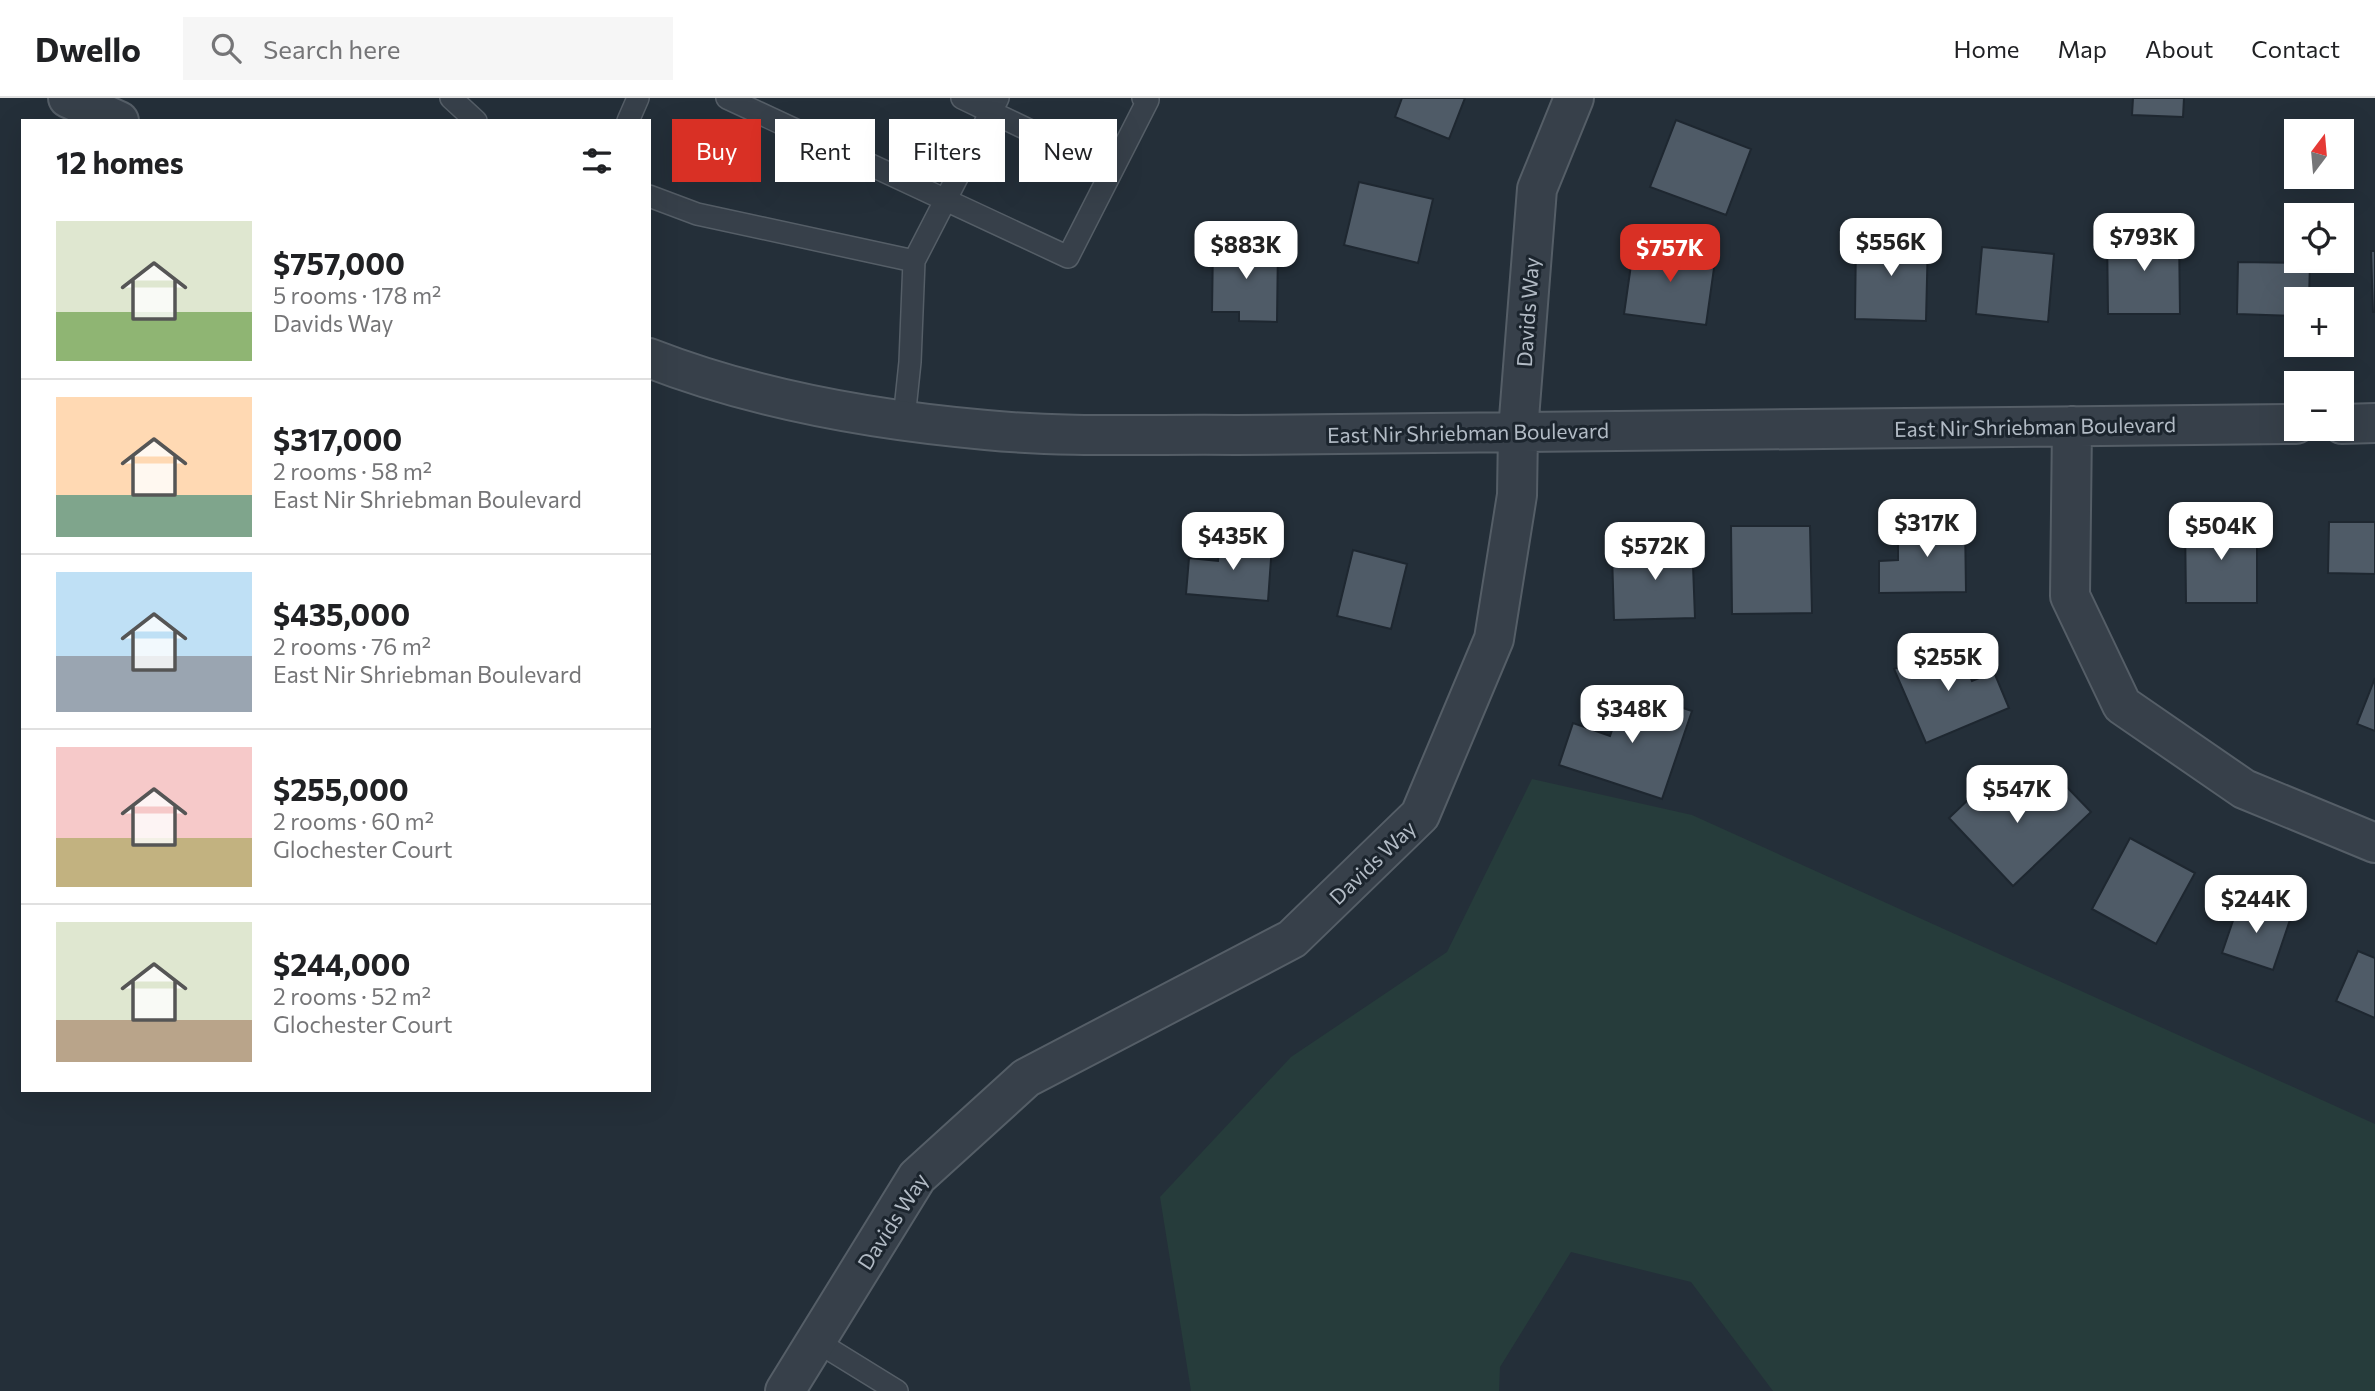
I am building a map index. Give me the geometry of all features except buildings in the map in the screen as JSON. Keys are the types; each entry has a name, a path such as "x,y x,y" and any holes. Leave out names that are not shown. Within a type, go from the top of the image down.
{"street":[{"path":"68,98 115,119"},
{"name":"Davids Way","path":"785,1391 917,1177 1026,1078 1292,939 1420,815 1494,639 1517,495 1518,431 1537,189 1574,98"},
{"name":"East Nir Shriebman Boulevard","path":"651,359 682,371 815,408 987,430 1073,434 2284,424"},
{"path":"2354,424 2375,423"},
{"path":"2072,426 2070,596 2122,705 2244,789 2375,843"}],"lane":[{"path":"451,98 474,119"},
{"path":"629,119 638,98"},
{"path":"727,98 1068,257 1106,182"},
{"path":"962,98 995,105 1020,119"},
{"path":"1117,160 1148,100 1143,98"},
{"path":"904,419 910,362 914,261 995,105"},
{"path":"651,197 697,214 914,261"},
{"path":"816,1341 897,1391"}],"green space":[{"path":"1532,779 1692,815 2375,1124 2375,1391 1773,1391 1691,1282 1571,1252 1500,1367 1499,1391 1191,1391 1160,1197 1291,1057 1447,952"}]}
